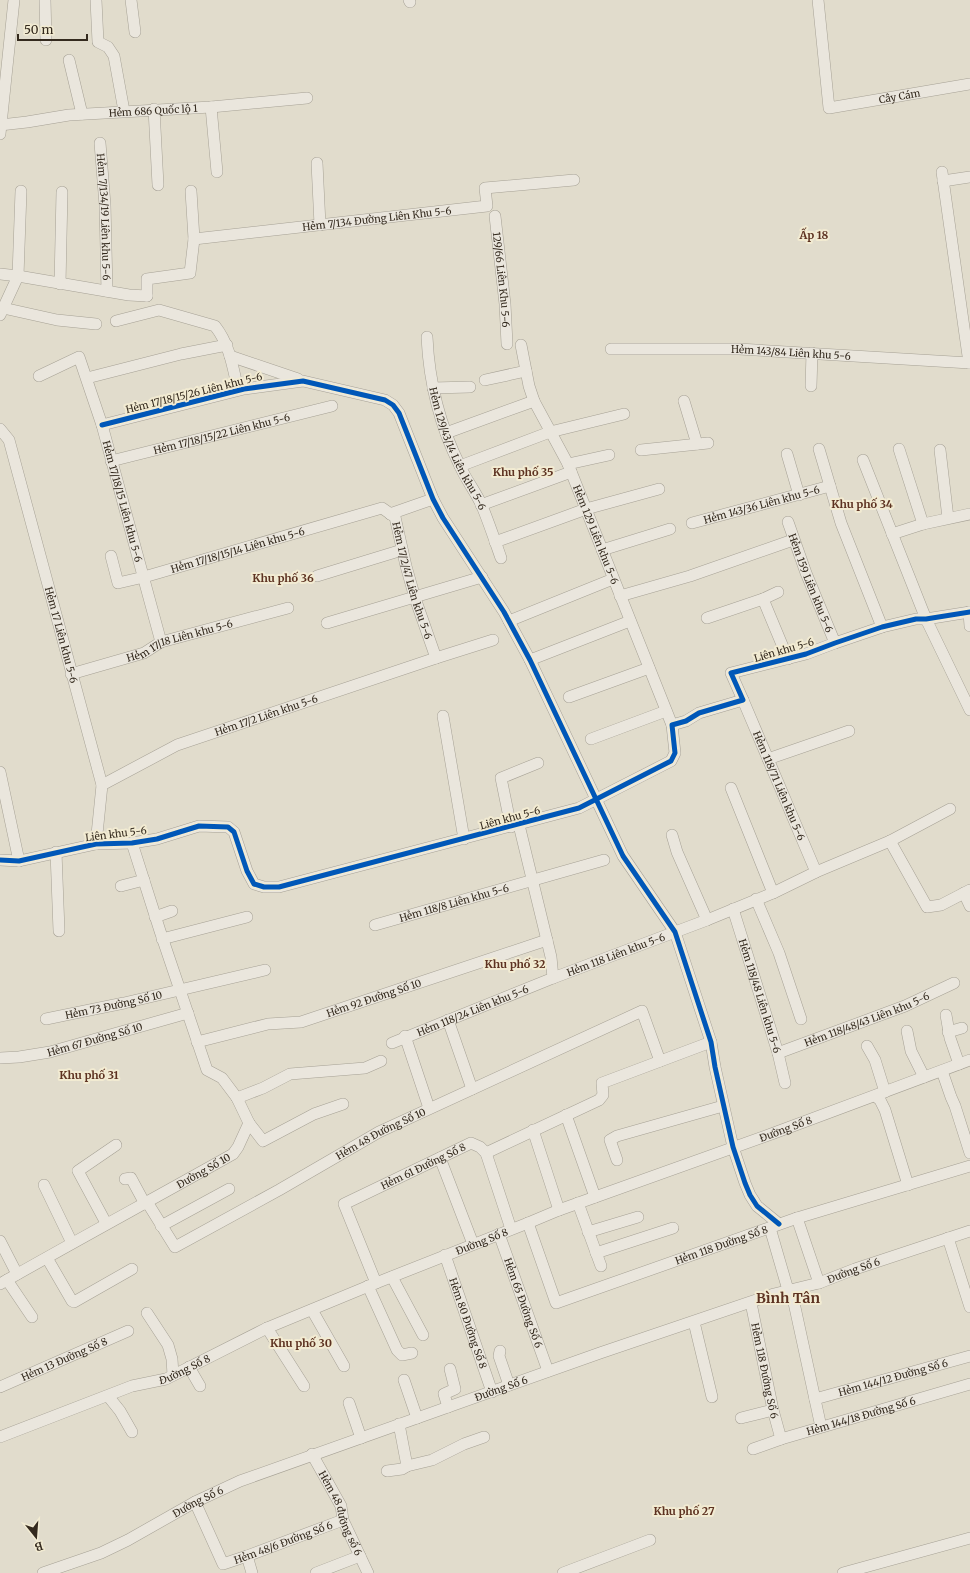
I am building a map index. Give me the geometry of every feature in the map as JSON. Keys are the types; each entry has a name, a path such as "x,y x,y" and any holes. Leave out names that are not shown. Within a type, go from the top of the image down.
{"street":[{"path":"0,134 14,0"},
{"path":"45,0 46,40"},
{"path":"96,0 98,42 108,47 114,56 124,111"},
{"path":"131,0 135,32"},
{"name":"Cây Cám","path":"818,0 829,108 970,84"},
{"path":"70,60 82,114"},
{"name":"Hẻm 686 Quốc lộ 1","path":"0,125 69,115 211,107 307,98"},
{"path":"211,107 217,172"},
{"path":"154,110 158,185"},
{"name":"Hẻm 7/134/19 Liên khu 5-6","path":"100,143 105,206 107,291"},
{"path":"317,163 320,225"},
{"path":"970,177 942,176 970,362"},
{"name":"Hẻm 7/134 Đường Liên Khu 5-6","path":"194,239 487,206 485,188 574,180"},
{"path":"21,191 18,276 2,312 96,324"},
{"path":"159,310 147,296 147,279 190,273 194,239 191,191"},
{"path":"60,284 62,192"},
{"name":"129/66 Liên Khu 5-6","path":"495,216 505,304 507,344"},
{"path":"0,274 129,295 147,296"},
{"path":"116,321 159,310 216,326 227,345 238,390"},
{"name":"Hẻm 129/43/14 Liên khu 5-6","path":"427,337 429,368 446,433 460,466 481,505 501,558"},
{"path":"87,378 181,354 227,345"},
{"name":"Hẻm 129 Liên khu 5-6","path":"521,345 529,386 534,401 570,468 672,725"},
{"name":"Hẻm 143/84 Liên khu 5-6","path":"611,349 739,349 970,362"},
{"path":"812,353 812,386"},
{"path":"230,356 303,381"},
{"name":"Hẻm 17/18/15 Liên khu 5-6","path":"39,376 79,358 102,425 161,642"},
{"path":"485,380 526,371"},
{"name":"Hẻm 17/18/15/26 Liên khu 5-6","path":"102,425 238,390 303,381 385,400 393,405 399,413 433,499"},
{"path":"433,388 470,387"},
{"path":"446,433 534,401"},
{"path":"641,450 702,444 684,401"},
{"name":"Hẻm 17/18/15/22 Liên khu 5-6","path":"111,461 332,406"},
{"path":"460,466 550,432 624,414"},
{"name":"Hẻm 17 Liên khu 5-6","path":"0,429 9,440 102,785 96,844"},
{"path":"819,449 841,523 882,627"},
{"path":"899,449 923,524"},
{"path":"940,450 948,518"},
{"path":"481,505 570,468 609,454"},
{"path":"787,454 800,495"},
{"path":"863,460 926,619 970,710"},
{"name":"Hẻm 143/36 Liên khu 5-6","path":"692,523 830,486"},
{"path":"495,542 586,509 658,490"},
{"path":"433,499 443,518 497,599 530,660 595,800 629,868 675,932 710,1042 733,1147 750,1195 757,1206 775,1226 821,1427"},
{"name":"Hẻm 17/18/15/14 Liên khu 5-6","path":"111,556 118,583 433,499"},
{"name":"Hẻm 17/2/47 Liên khu 5-6","path":"386,511 395,517 415,598 436,658"},
{"path":"892,534 923,524 970,514"},
{"name":"Hẻm 159 Liên khu 5-6","path":"788,522 835,643"},
{"path":"602,550 670,529"},
{"path":"620,596 690,576 794,540"},
{"path":"317,576 402,550"},
{"path":"327,623 482,577"},
{"path":"509,621 613,579"},
{"path":"707,618 763,599 778,592"},
{"path":"763,599 788,659"},
{"name":"Hẻm 17/18 Liên khu 5-6","path":"71,674 144,653 161,642 288,608"},
{"path":"970,612 970,626"},
{"name":"Liên khu 5-6","path":"743,700 731,673 812,652 882,627 916,619 926,619 970,612"},
{"path":"530,660 630,621"},
{"name":"Hẻm 17/2 Liên khu 5-6","path":"102,785 177,745 493,640"},
{"path":"569,697 649,668"},
{"path":"672,725 686,721 699,713 743,700"},
{"name":"Hẻm 118/71 Liên khu 5-6","path":"743,700 816,872"},
{"path":"592,739 666,711"},
{"path":"443,716 464,839"},
{"name":"Liên khu 5-6","path":"0,860 19,861 96,844 132,843 157,838 199,826 228,827 234,832 247,871 254,884 264,888 279,887 579,808 671,761 675,753 672,725"},
{"path":"768,759 850,731"},
{"name":"Hẻm 118 Liên khu 5-6","path":"538,763 501,778 532,881 551,957 553,978 707,920 773,892 890,841 950,808"},
{"path":"0,772 19,861"},
{"path":"731,788 773,892"},
{"path":"672,835 677,852 707,920"},
{"path":"890,841 927,907 941,905 967,891 970,906"},
{"path":"132,843 162,939 181,990 207,1070 222,1078 237,1098 249,1123 263,1141 314,1114 343,1104"},
{"path":"56,852 59,931"},
{"name":"Hẻm 118/8 Liên khu 5-6","path":"375,925 604,860"},
{"path":"121,886 144,880"},
{"path":"756,899 779,953 801,1018"},
{"name":"Hẻm 118/48 Liên khu 5-6","path":"733,909 778,1053 785,1083"},
{"path":"155,916 172,911"},
{"path":"162,939 247,917"},
{"name":"Hẻm 92 Đường Số 10","path":"197,1042 268,1024 301,1022 547,940"},
{"name":"Hẻm 73 Đường Số 10","path":"46,1018 181,990 265,970"},
{"name":"Hẻm 118/24 Liên khu 5-6","path":"392,1043 405,1036 553,978"},
{"name":"Hẻm 118/48/43 Liên khu 5-6","path":"778,1053 905,1006 954,983"},
{"name":"Hẻm 48 Đường Số 10","path":"124,1179 131,1178 175,1247 279,1190 379,1132 642,1011 660,1061"},
{"name":"Hẻm 67 Đường Số 10","path":"0,1058 19,1057 50,1052 188,1013"},
{"path":"946,1015 948,1032 958,1064"},
{"path":"448,1020 472,1089"},
{"path":"948,1032 962,1028"},
{"path":"906,1031 911,1051 924,1077"},
{"path":"405,1036 429,1108"},
{"path":"511,1229 486,1153 599,1100 603,1095 602,1083 710,1042"},
{"path":"867,1046 875,1060 880,1100 885,1110 908,1185"},
{"name":"Đường Số 8","path":"0,1437 132,1386 166,1379 267,1328 559,1210 970,1060"},
{"path":"237,1098 263,1088 290,1074 365,1068 381,1061"},
{"path":"942,1071 970,1154"},
{"path":"617,1160 610,1140 617,1136 724,1106"},
{"path":"566,1115 596,1196"},
{"name":"Đường Số 10","path":"4,1282 72,1242 146,1203 233,1154 238,1147 249,1123"},
{"path":"533,1130 559,1210"},
{"name":"Hẻm 61 Đường Số 8","path":"372,1285 344,1204 471,1143 480,1147 486,1153"},
{"path":"106,1223 78,1171 116,1145"},
{"path":"440,1158 473,1244"},
{"name":"Hẻm 118 Đường Số 8","path":"528,1223 556,1304 797,1218 970,1166"},
{"path":"44,1185 72,1242"},
{"path":"162,1226 228,1189"},
{"path":"578,1203 601,1266"},
{"path":"588,1232 638,1217"},
{"path":"797,1218 819,1283"},
{"path":"596,1253 673,1228"},
{"name":"Đường Số 6","path":"43,1573 68,1569 128,1540 195,1502 240,1481 312,1454 492,1392 548,1371 790,1290 819,1283 855,1269 970,1231"},
{"name":"Hẻm 65 Đường Số 6","path":"499,1234 548,1371"},
{"path":"948,1238 970,1307"},
{"path":"0,1241 17,1274"},
{"name":"Hẻm 80 Đường Số 8","path":"445,1255 492,1392"},
{"path":"47,1258 74,1302 132,1269"},
{"path":"392,1277 423,1335"},
{"path":"4,1282 32,1317"},
{"path":"372,1285 397,1350 402,1355 412,1353"},
{"name":"Hẻm 118 Đường Số 6","path":"751,1303 773,1410 781,1439"},
{"path":"312,1310 344,1366"},
{"path":"147,1313 168,1345 172,1359 173,1375"},
{"path":"694,1322 712,1397"},
{"path":"267,1328 304,1386"},
{"name":"Hẻm 13 Đường Số 8","path":"0,1387 128,1331"},
{"path":"500,1351 499,1356 508,1386"},
{"name":"Hẻm 144/12 Đường Số 6","path":"815,1399 970,1356"},
{"path":"189,1368 200,1386"},
{"path":"448,1407 444,1394 455,1388 450,1369"},
{"path":"404,1380 417,1418"},
{"name":"Hẻm 144/18 Đường Số 6","path":"753,1449 821,1427 970,1384"},
{"path":"108,1396 120,1411 132,1432"},
{"path":"349,1403 361,1438"},
{"path":"741,1418 773,1410"},
{"path":"399,1424 407,1466"},
{"path":"387,1471 402,1469 407,1466 432,1460 464,1444 484,1438"},
{"name":"Hẻm 48 đường số 6","path":"312,1454 341,1506 343,1520 368,1573"},
{"name":"Hẻm 48/6 Đường Số 6","path":"195,1502 223,1564 343,1520"},
{"path":"843,1573 970,1538"},
{"path":"564,1573 650,1540"},
{"path":"247,1556 252,1573"},
{"path":"316,1573 360,1556"}],"cycle path":[{"path":"102,425 244,389 303,381 385,400 393,405 399,413 433,499 443,518 504,612 530,660 623,856 675,932 711,1042 715,1067 733,1147 745,1183 757,1206 779,1224"},
{"path":"0,860 19,861 96,844 132,843 157,839 199,826 228,827 234,832 247,871 254,884 264,887 279,887 579,808 671,761 675,753 672,725 686,721 699,713 743,700 731,673 806,654 882,627 916,619 926,619 970,612"}],"district":[{"name":"Ấp 18","path":"814,235"},
{"name":"Khu phố 35","path":"523,472"},
{"name":"Khu phố 34","path":"862,504"},
{"name":"Khu phố 36","path":"283,578"},
{"name":"Khu phố 32","path":"515,964"},
{"name":"Khu phố 31","path":"89,1075"},
{"name":"Bình Tân","path":"788,1298"},
{"name":"Khu phố 30","path":"301,1343"},
{"name":"Khu phố 27","path":"684,1511"}]}
